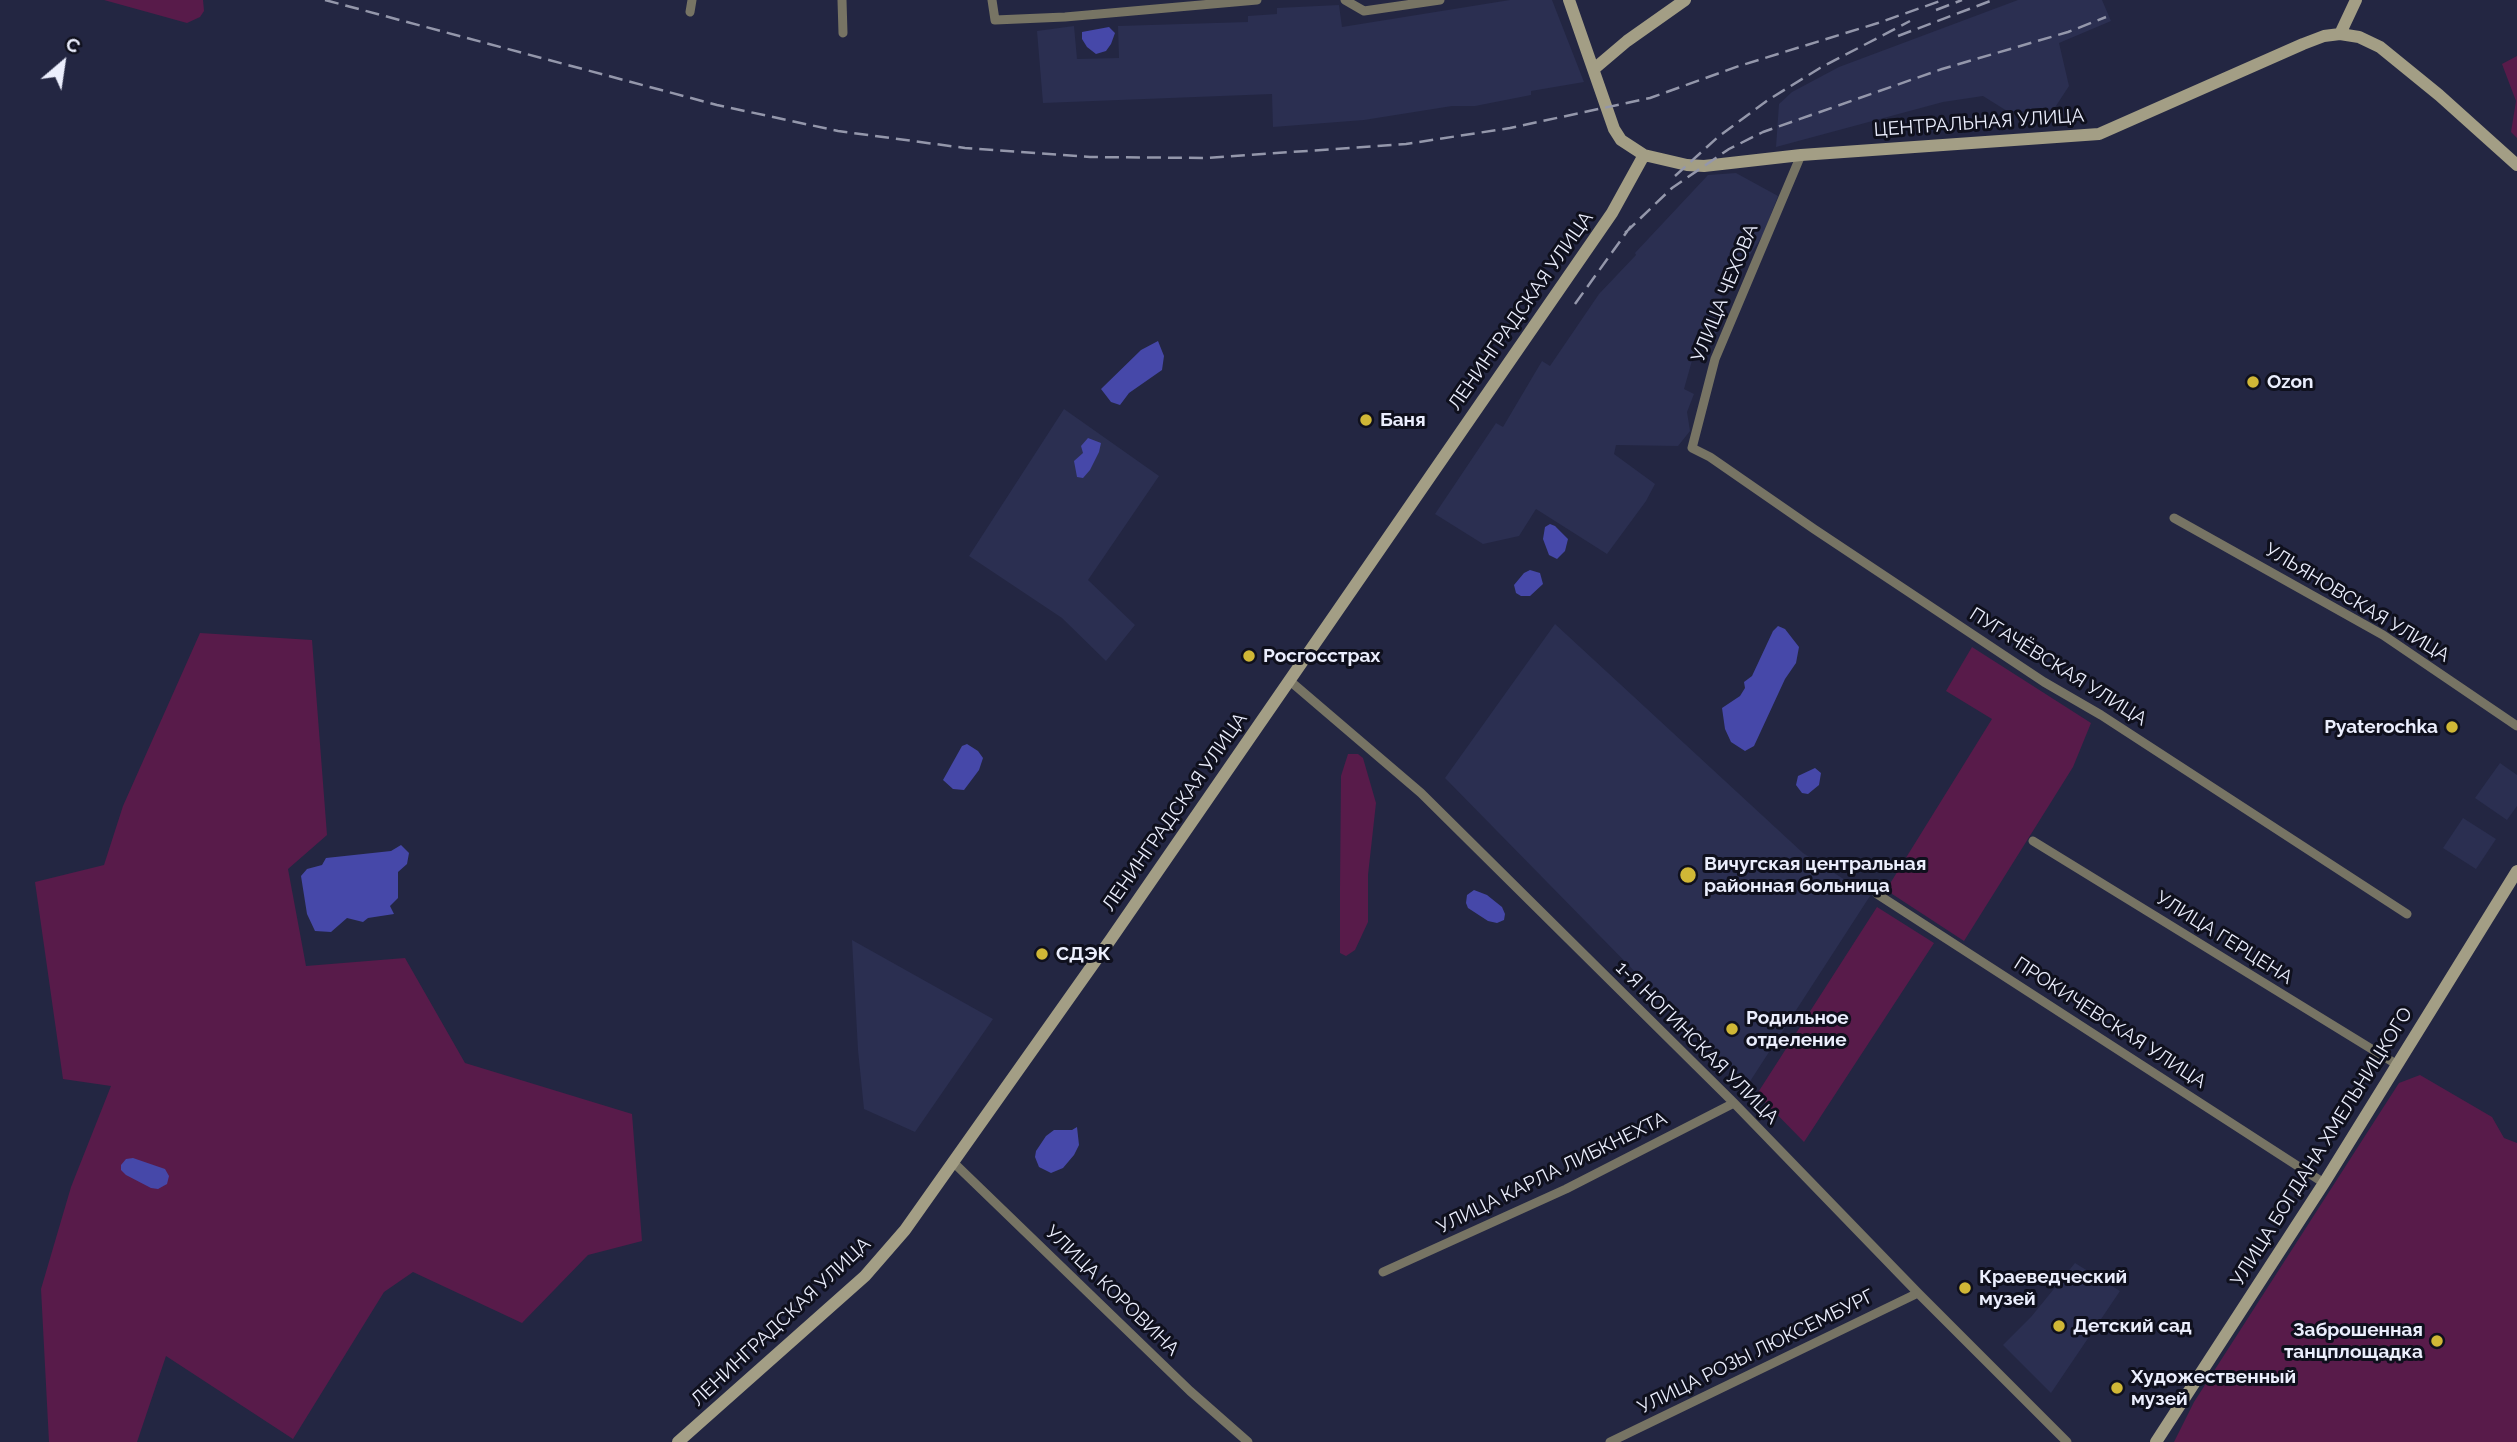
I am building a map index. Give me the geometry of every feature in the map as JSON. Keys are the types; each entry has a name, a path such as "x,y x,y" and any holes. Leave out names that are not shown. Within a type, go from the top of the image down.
{"main road":[{"path":"1569,0 1614,129 1621,140 1644,155"},
{"path":"1594,69 1627,41 1685,0"},
{"path":"2356,0 2340,34 2359,37 2380,47 2439,95 2517,165"},
{"name":"ЦЕНТРАЛЬНАЯ УЛИЦА","path":"1644,155 1704,166 1801,155 2099,134 2303,44 2324,36 2340,34"},
{"name":"ЛЕНИНГРАДСКАЯ УЛИЦА","path":"678,1442 865,1276 905,1230 1290,681 1612,213 1644,155"},
{"name":"УЛИЦА БОГДАНА ХМЕЛЬНИЦКОГО","path":"2156,1442 2324,1183 2517,871"}],"street":[{"path":"690,12 692,0"},
{"path":"842,0 843,33"},
{"path":"992,0 995,20 1136,5 1257,0"},
{"path":"1345,0 1364,11 1440,0"},
{"name":"УЛИЦА ЧЕХОВА","path":"1692,448 1715,359 1801,155"},
{"name":"ПУГАЧЁВСКАЯ УЛИЦА","path":"1692,448 1710,457 2032,674 2101,715 2407,914"},
{"name":"УЛЬЯНОВСКАЯ УЛИЦА","path":"2174,518 2383,635 2517,726"},
{"name":"1-Я НОГИНСКАЯ УЛИЦА","path":"1290,681 1421,793 1734,1103 2067,1442"},
{"name":"УЛИЦА ГЕРЦЕНА","path":"2033,841 2396,1065"},
{"name":"ПРОКИЧЕВСКАЯ УЛИЦА","path":"1877,894 2324,1183"},
{"name":"УЛИЦА КАРЛА ЛИБКНЕХТА","path":"1383,1272 1566,1189 1734,1103"},
{"name":"УЛИЦА КОРОВИНА","path":"954,1163 1190,1391 1248,1442"},
{"name":"УЛИЦА РОЗЫ ЛЮКСЕМБУРГ","path":"1610,1442 1918,1293"}],"shaded area":[{"path":"104,0 203,0 204,11 200,17 187,23"},
{"path":"1510,0 1552,0 1584,82 1531,91 1531,95 1475,106 1452,106 1364,120 1273,127 1272,94 1043,103 1037,31 1074,26 1077,59 1119,58 1118,26 1248,22 1248,16 1277,14 1277,8 1339,5 1342,27"},
{"path":"2018,0 2102,0 2111,21 2059,43 2069,86 2052,112 2007,111 1983,96 1943,102 1776,147 1779,104 1792,92 1839,67"},
{"path":"1109,27 1115,33 1111,44 1106,51 1096,54 1087,47 1082,39 1082,32"},
{"path":"2517,56 2517,138 2511,132 2516,101 2502,64"},
{"path":"1736,173 1778,196 1763,235 1722,297 1717,332 1693,357 1684,389 1694,394 1687,412 1690,431 1678,446 1616,445 1614,454 1655,484 1646,501 1607,554 1536,509 1519,536 1483,544 1435,514 1496,423 1503,427 1542,361 1550,366 1599,294 1635,253 1708,175"},
{"path":"1158,341 1164,356 1162,370 1129,393 1120,405 1111,402 1101,389 1141,350"},
{"path":"1064,409 1159,476 1088,580 1135,625 1106,661 1062,618 969,556"},
{"path":"1088,438 1101,443 1099,452 1083,478 1077,477 1074,461 1083,453 1081,446"},
{"path":"1550,524 1568,539 1565,551 1557,559 1549,555 1543,539 1545,527"},
{"path":"1530,570 1540,573 1543,584 1530,596 1521,596 1516,593 1514,585"},
{"name":"Вичугская центральная районная больница","path":"1555,624 1803,853 1870,896 1747,1086 1445,778"},
{"path":"1778,626 1785,629 1799,647 1796,663 1785,679 1754,746 1745,751 1731,742 1725,729 1722,708 1740,696 1745,688 1744,682 1752,676 1773,631"},
{"path":"200,633 312,640 327,835 288,869 306,966 405,958 465,1063 632,1114 642,1241 588,1255 522,1323 413,1272 384,1292 293,1439 166,1356 137,1442 49,1442 41,1289 71,1187 111,1086 63,1079 35,882 104,865 123,806"},
{"path":"1972,647 2091,723 2073,767 1964,941 1886,890 1992,719 1946,691"},
{"path":"967,744 983,758 979,770 964,790 953,789 943,780 962,746"},
{"path":"1348,754 1358,754 1363,758 1376,803 1368,875 1368,922 1355,950 1346,956 1340,953 1341,776"},
{"path":"2500,763 2517,775 2517,806 2507,820 2475,798"},
{"path":"1815,768 1821,773 1819,785 1808,794 1802,793 1796,785 1798,776"},
{"path":"2463,818 2496,839 2476,869 2443,848"},
{"path":"401,845 409,853 407,864 398,872 398,898 390,906 394,914 368,918 363,922 347,918 331,932 315,931 307,914 301,876 307,869 322,865 326,858 391,851"},
{"path":"1474,890 1487,895 1502,907 1504,920 1497,923 1488,921 1468,908 1467,895"},
{"path":"1877,907 1934,943 1804,1142 1757,1094"},
{"path":"852,940 993,1019 915,1132 864,1109"},
{"path":"2420,1075 2492,1117 2504,1138 2517,1143 2517,1442 2174,1442 2194,1402 2399,1083"},
{"path":"1077,1127 1079,1145 1063,1168 1051,1173 1039,1167 1036,1151 1046,1136 1054,1130 1072,1130"},
{"path":"133,1158 165,1169 169,1176 167,1184 158,1189 151,1188 126,1175 121,1170 121,1165 126,1159"},
{"name":"Детский сад","path":"2075,1263 2120,1291 2051,1393 2003,1345 2031,1317"}],"railway":[{"path":"325,0 717,105 838,131 965,148 1090,157 1206,158 1406,144 1510,128 1650,98 1739,66 1943,0"},
{"path":"1936,10 1962,0"},
{"path":"1898,36 1993,0"},
{"path":"1625,233 1672,188 1729,149 1763,132 1942,69 2068,32 2106,17"},
{"path":"1675,176 1718,137 1768,100 1820,68 1910,21"},
{"path":"1575,304 1631,226"}],"place":[{"name":"Ozon","path":"2253,382"},
{"name":"Баня","path":"1366,420"},
{"name":"Росгосстрах","path":"1249,656"},
{"name":"Pyaterochka","path":"2452,727"},
{"name":"Вичугская центральная районная больница","path":"1688,875"},
{"name":"СДЭК","path":"1042,954"},
{"name":"Родильное отделение","path":"1732,1029"},
{"name":"Краеведческий музей","path":"1965,1288"},
{"name":"Детский сад","path":"2059,1326"},
{"name":"Заброшенная танцплощадка","path":"2437,1341"},
{"name":"Художественный музей","path":"2117,1388"}]}
